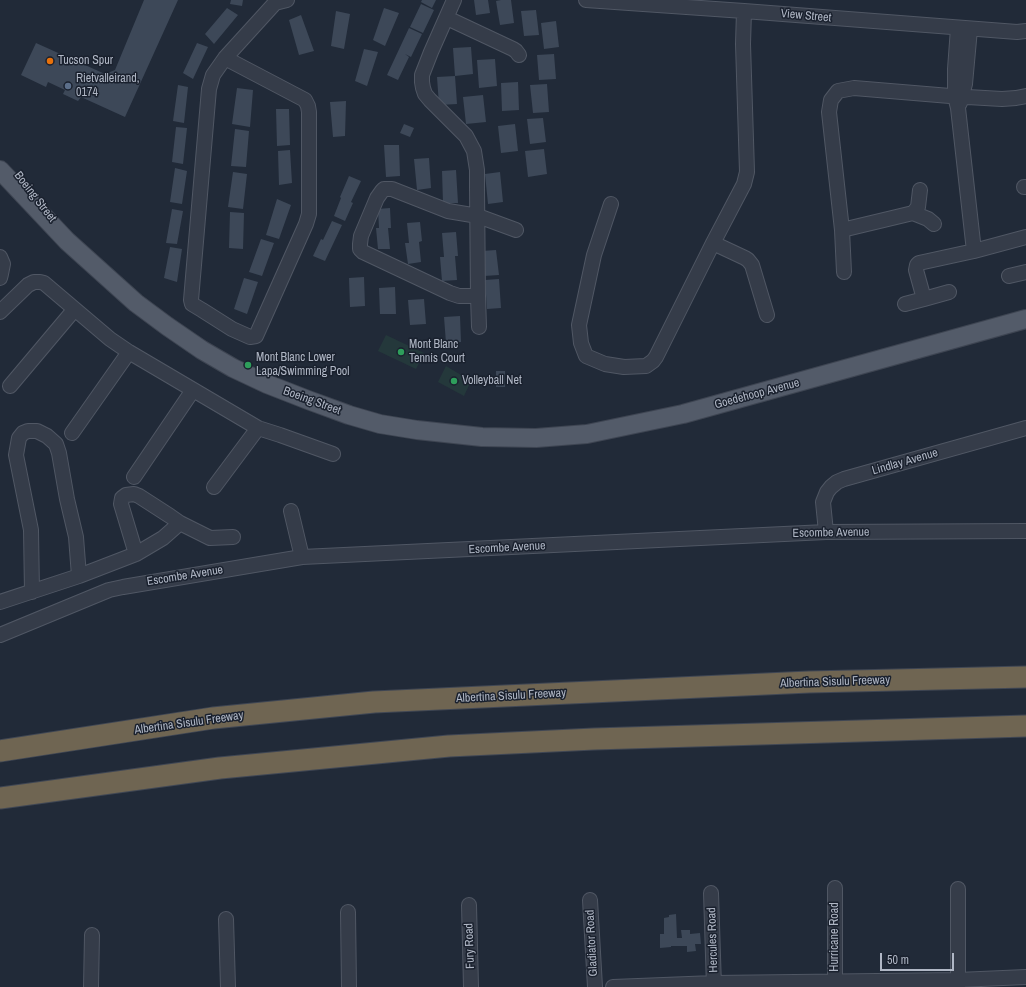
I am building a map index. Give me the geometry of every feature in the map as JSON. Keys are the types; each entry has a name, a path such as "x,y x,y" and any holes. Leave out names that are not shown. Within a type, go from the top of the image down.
{"highway":[{"name":"Albertina Sisulu Freeway","path":"0,751 213,718 374,702 809,682 1026,677"},
{"path":"0,798 220,768 449,746 594,739 1026,726"}],"main road":[{"name":"Boeing Street","path":"0,156 22,178 47,210 67,241"},
{"name":"Boeing Street","path":"0,170 67,241 136,303 202,350 233,368 267,384 349,415 380,424 417,430 482,437"},
{"name":"Goedehoop Avenue","path":"482,437 536,438 587,434 683,414 1026,319"}],"street":[{"path":"454,0 422,75 423,88 430,100 466,136 474,151 478,216 479,327"},
{"name":"View Street","path":"586,0 1016,32 1026,31"},
{"path":"225,58 305,100 309,112 309,214 306,224 256,336 250,337 232,329 192,304 191,300 209,89 213,75 225,58 279,1"},
{"path":"611,204 594,255 579,325 581,343 586,356 605,364 624,368 646,366 656,357 744,184 747,172 743,44 744,11"},
{"path":"447,18 513,49 519,56"},
{"path":"964,28 965,84 958,100 974,251"},
{"path":"844,272 842,230 829,112 831,100 838,91 854,88 958,100 1008,99 1026,96"},
{"path":"478,296 459,296 450,293 363,252 360,249 361,236 377,198 384,189 392,189 448,211 478,216 516,230"},
{"path":"913,213 918,207 920,190"},
{"path":"842,230 913,213 928,219 934,224"},
{"path":"924,299 916,270 919,263 974,251 1026,237"},
{"path":"713,243 745,258 752,265 767,315"},
{"path":"0,257 3,264 0,278"},
{"path":"1009,276 1026,272"},
{"path":"0,312 28,285 34,282 44,283 110,339 193,390 258,428 333,454"},
{"path":"905,304 948,292"},
{"path":"10,386 74,310"},
{"path":"72,433 129,352"},
{"path":"134,476 193,390"},
{"path":"214,487 258,428"},
{"name":"Lindlay Avenue","path":"826,532 823,502 827,492 837,482 1026,428"},
{"path":"32,592 31,530 16,455 19,438 23,433 28,431 37,431 47,436 56,444 60,453 76,537 78,576"},
{"path":"136,554 121,504 122,498 126,495 134,494 139,496 180,523 210,538 233,537"},
{"path":"291,511 302,558"},
{"path":"0,602 78,576 136,554 163,538 180,523"},
{"name":"Escombe Avenue","path":"0,635 109,590 123,586 302,558 826,532 1026,531"},
{"name":"Hurricane Road","path":"835,888 835,984"},
{"path":"958,889 958,983"},
{"name":"Hercules Road","path":"711,893 714,985"},
{"name":"Gladiator Road","path":"590,900 595,987"},
{"name":"Fury Road","path":"469,905 471,987"},
{"path":"348,912 349,987"},
{"path":"226,919 228,987"},
{"path":"91,987 92,935"},
{"path":"613,987 958,983 1026,977"}],"green space":[{"name":"Mont Blanc Tennis Court","path":"386,335 424,353 416,369 378,351"},
{"name":"Volleyball Net","path":"446,366 471,381 464,396 438,382"}],"building":[{"path":"144,0 178,0 125,117 81,97 78,101 63,94 65,90 48,82 46,87 21,75 36,43 105,74 115,70"},
{"path":"231,0 243,0 242,6 230,4"},
{"path":"422,0 436,0 432,8 421,2"},
{"path":"474,0 488,0 490,13 476,15"},
{"path":"511,0 514,23 500,25 496,1"},
{"path":"421,4 434,10 423,33 410,27"},
{"path":"227,8 238,15 214,44 205,34"},
{"path":"384,8 399,13 385,46 373,40"},
{"path":"536,10 539,35 524,36 521,11"},
{"path":"336,11 350,14 344,49 331,46"},
{"path":"301,15 314,51 299,55 289,20"},
{"path":"556,21 559,47 544,49 541,23"},
{"path":"409,28 422,34 411,57 405,54 409,57 398,80 387,75"},
{"path":"197,43 208,47 193,79 183,73"},
{"path":"471,47 473,74 455,76 453,48"},
{"path":"364,49 378,52 367,86 355,81"},
{"path":"554,54 556,79 539,80 537,55"},
{"path":"495,59 497,86 479,88 477,60"},
{"path":"455,76 457,104 439,105 437,77"},
{"path":"518,82 519,110 502,111 501,83"},
{"path":"547,84 549,112 533,113 530,85"},
{"path":"178,85 188,87 184,123 173,121"},
{"path":"237,88 253,90 250,127 232,124"},
{"path":"483,95 486,122 466,124 463,97"},
{"path":"346,101 345,136 333,137 330,102"},
{"path":"276,109 289,109 290,145 277,146"},
{"path":"543,118 546,142 530,144 527,119"},
{"path":"404,124 414,128 410,137 400,133"},
{"path":"515,124 518,151 501,153 498,126"},
{"path":"176,127 187,128 183,164 172,162"},
{"path":"235,129 249,131 246,167 231,166"},
{"path":"384,145 399,145 400,176 386,177"},
{"path":"544,149 547,174 528,177 525,151"},
{"path":"290,150 292,183 279,185 278,151"},
{"path":"429,158 431,188 417,190 414,159"},
{"path":"175,168 187,171 182,204 170,202"},
{"path":"456,170 458,203 443,203 442,171"},
{"path":"233,172 247,174 243,209 228,207"},
{"path":"500,172 503,202 488,204 485,174"},
{"path":"349,176 361,181 351,202 353,203 345,221 334,216"},
{"path":"277,199 291,205 279,239 266,235"},
{"path":"390,208 391,228 388,228 390,249 378,249 376,228 379,228 378,209"},
{"path":"172,209 183,211 177,244 166,243"},
{"path":"230,212 244,213 243,249 229,248"},
{"path":"332,221 342,225 325,261 313,256"},
{"path":"420,222 422,241 419,242 421,262 408,264 405,243 409,243 407,223"},
{"path":"456,232 458,256 455,256 457,280 442,281 440,257 444,257 442,233"},
{"path":"261,239 274,243 262,276 249,272"},
{"path":"170,247 182,249 177,282 164,278"},
{"path":"496,250 499,275 484,276 482,251"},
{"path":"364,277 365,306 350,307 349,278"},
{"path":"244,278 258,282 247,314 234,309"},
{"path":"499,279 501,308 487,309 485,280"},
{"path":"395,287 396,314 380,314 379,288"},
{"path":"424,299 426,324 410,325 408,300"},
{"path":"460,316 461,342 446,343 444,317"},
{"path":"496,371 505,371 505,387 496,387"},
{"path":"676,914 677,938 682,938 681,930 690,930 690,934 700,933 701,944 695,944 696,951 687,952 687,946 660,948 660,934 664,934 664,918 669,917 669,915"}],"place":[{"name":"Tucson Spur","path":"50,61"},
{"name":"Rietvalleirand, 0174","path":"68,86"},
{"name":"Mont Blanc Tennis Court","path":"401,352"},
{"name":"Mont Blanc Lower Lapa/Swimming Pool","path":"248,365"},
{"name":"Volleyball Net","path":"454,381"}]}
